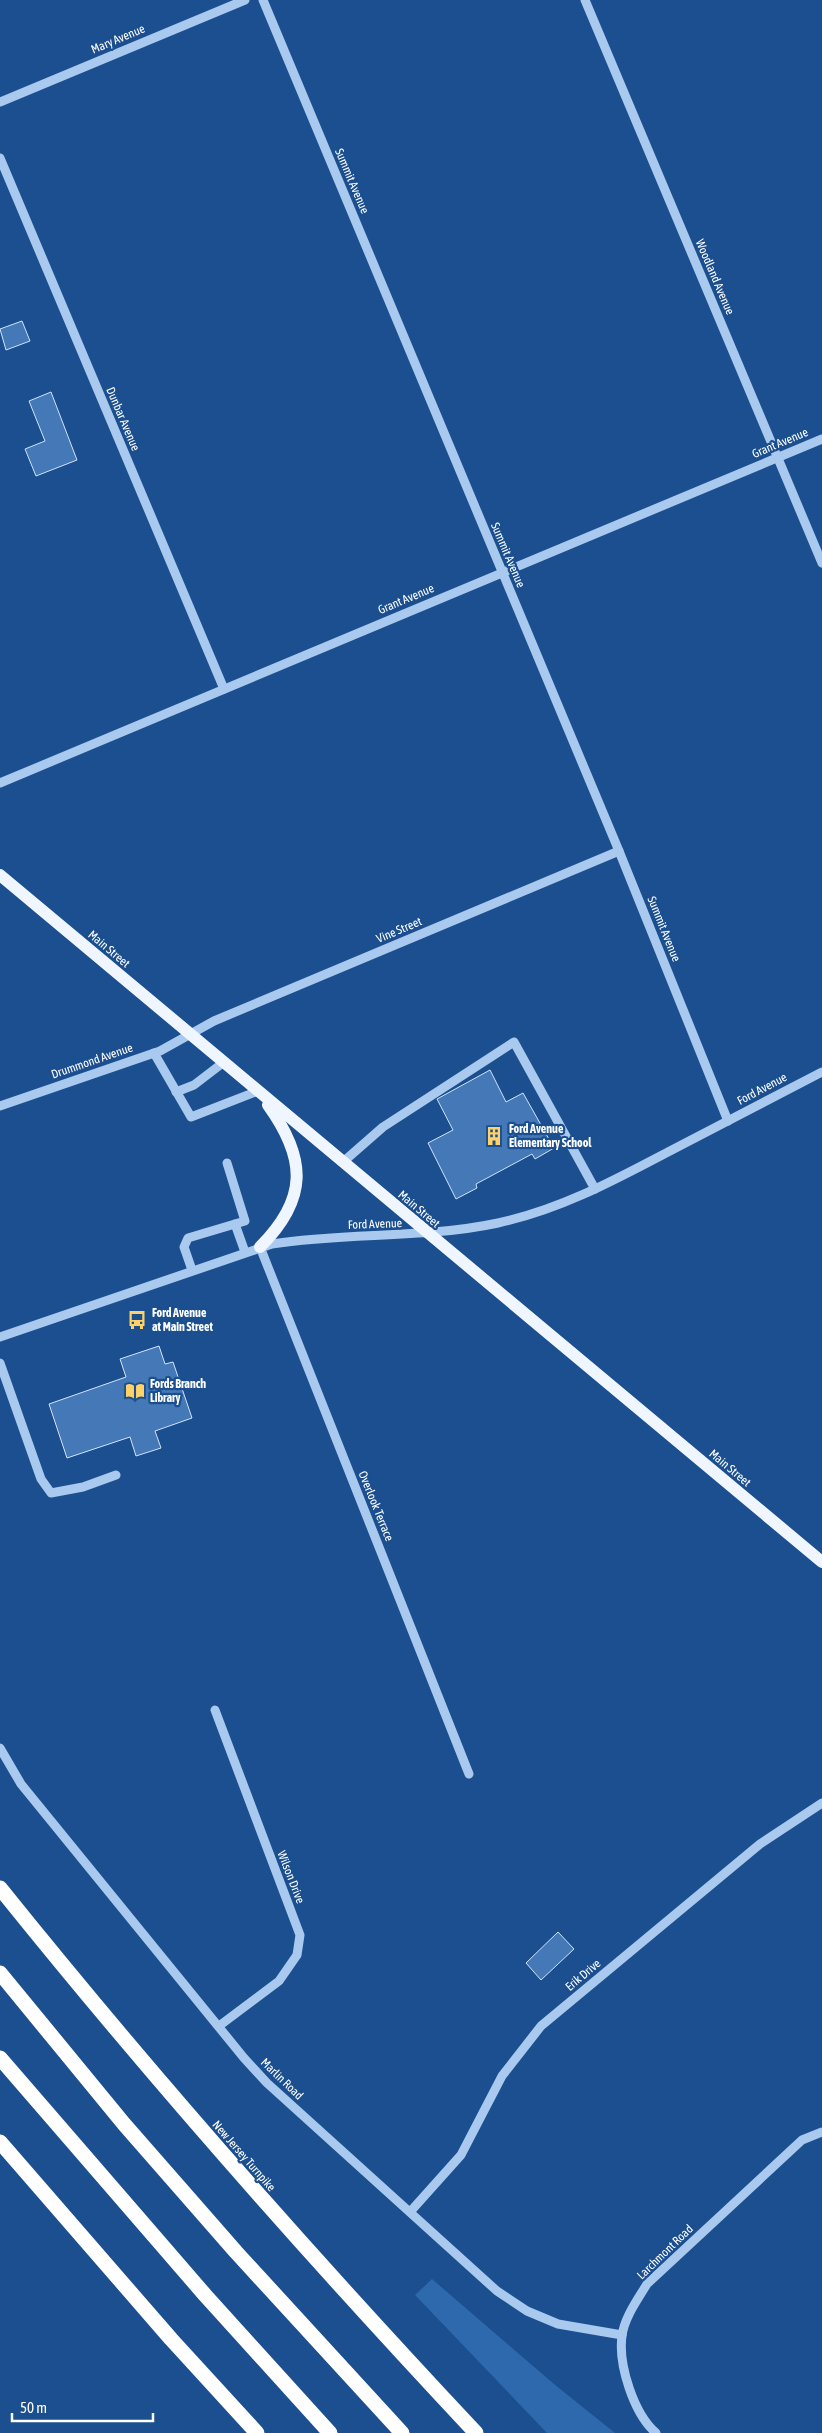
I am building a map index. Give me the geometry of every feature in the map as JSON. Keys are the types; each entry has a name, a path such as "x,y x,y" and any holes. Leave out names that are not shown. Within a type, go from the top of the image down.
{"highway":[{"name":"New Jersey Turnpike","path":"0,1888 165,2087 276,2215 476,2433"},
{"path":"0,1974 155,2159 236,2252 402,2433"},
{"path":"0,2058 204,2295 330,2433"},
{"path":"0,2142 171,2339 257,2433"}],"main road":[{"name":"Main Street","path":"0,875 822,1562"},
{"path":"258,1091 272,1111 288,1141 297,1168 298,1182 287,1214 260,1247"}],"street":[{"name":"Mary Avenue","path":"0,102 245,0"},
{"name":"Summit Avenue","path":"263,0 619,851 728,1121"},
{"name":"Woodland Avenue","path":"585,0 822,563"},
{"name":"Dunbar Avenue","path":"0,158 224,689"},
{"name":"Grant Avenue","path":"0,782 822,439"},
{"name":"Vine Street","path":"190,1034 214,1021 619,851"},
{"name":"Drummond Avenue","path":"0,1106 154,1053 171,1046 190,1034"},
{"path":"343,1162 383,1127 514,1042 594,1189"},
{"path":"154,1053 191,1117 258,1091"},
{"path":"176,1092 194,1085 224,1062"},
{"name":"Ford Avenue","path":"0,1336 260,1247 302,1240 428,1234 474,1228 525,1216 563,1204 822,1072"},
{"path":"192,1270 184,1247 188,1238 244,1221 228,1163"},
{"path":"235,1224 245,1252"},
{"name":"Overlook Terrace","path":"260,1247 469,1774"},
{"path":"0,1364 41,1479 51,1493 83,1487 116,1475"},
{"name":"Wilson Drive","path":"215,1710 300,1935 297,1955 279,1981 220,2026"},
{"name":"Marlin Road","path":"0,1748 21,1784 267,2083 497,2291 527,2311 558,2324 622,2335"},
{"name":"Erik Drive","path":"410,2212 461,2154 502,2076 541,2026 760,1844 822,1803"},
{"name":"Larchmont Road","path":"656,2433 649,2428 626,2383 622,2335 632,2310 647,2284 802,2140 822,2132"}],"shaded area":[{"path":"432,2279 554,2384 615,2433 547,2433 415,2295"}],"building":[{"path":"22,321 30,341 6,350 0,329"},
{"path":"51,392 77,460 36,476 25,449 45,441 29,401"},
{"name":"Ford Avenue Elementary School","path":"490,1070 506,1102 523,1093 554,1148 535,1159 532,1154 476,1184 477,1188 456,1199 428,1143 453,1130 437,1099"},
{"name":"Fords Branch Library","path":"159,1346 165,1364 173,1362 192,1418 155,1431 161,1448 136,1456 130,1437 67,1458 49,1404 126,1377 120,1359"},
{"path":"558,1932 574,1949 541,1980 526,1963"}],"place":[{"name":"Ford Avenue Elementary School","path":"494,1136"},
{"name":"Ford Avenue at Main Street","path":"137,1320"},
{"name":"Fords Branch Library","path":"135,1391"}]}
